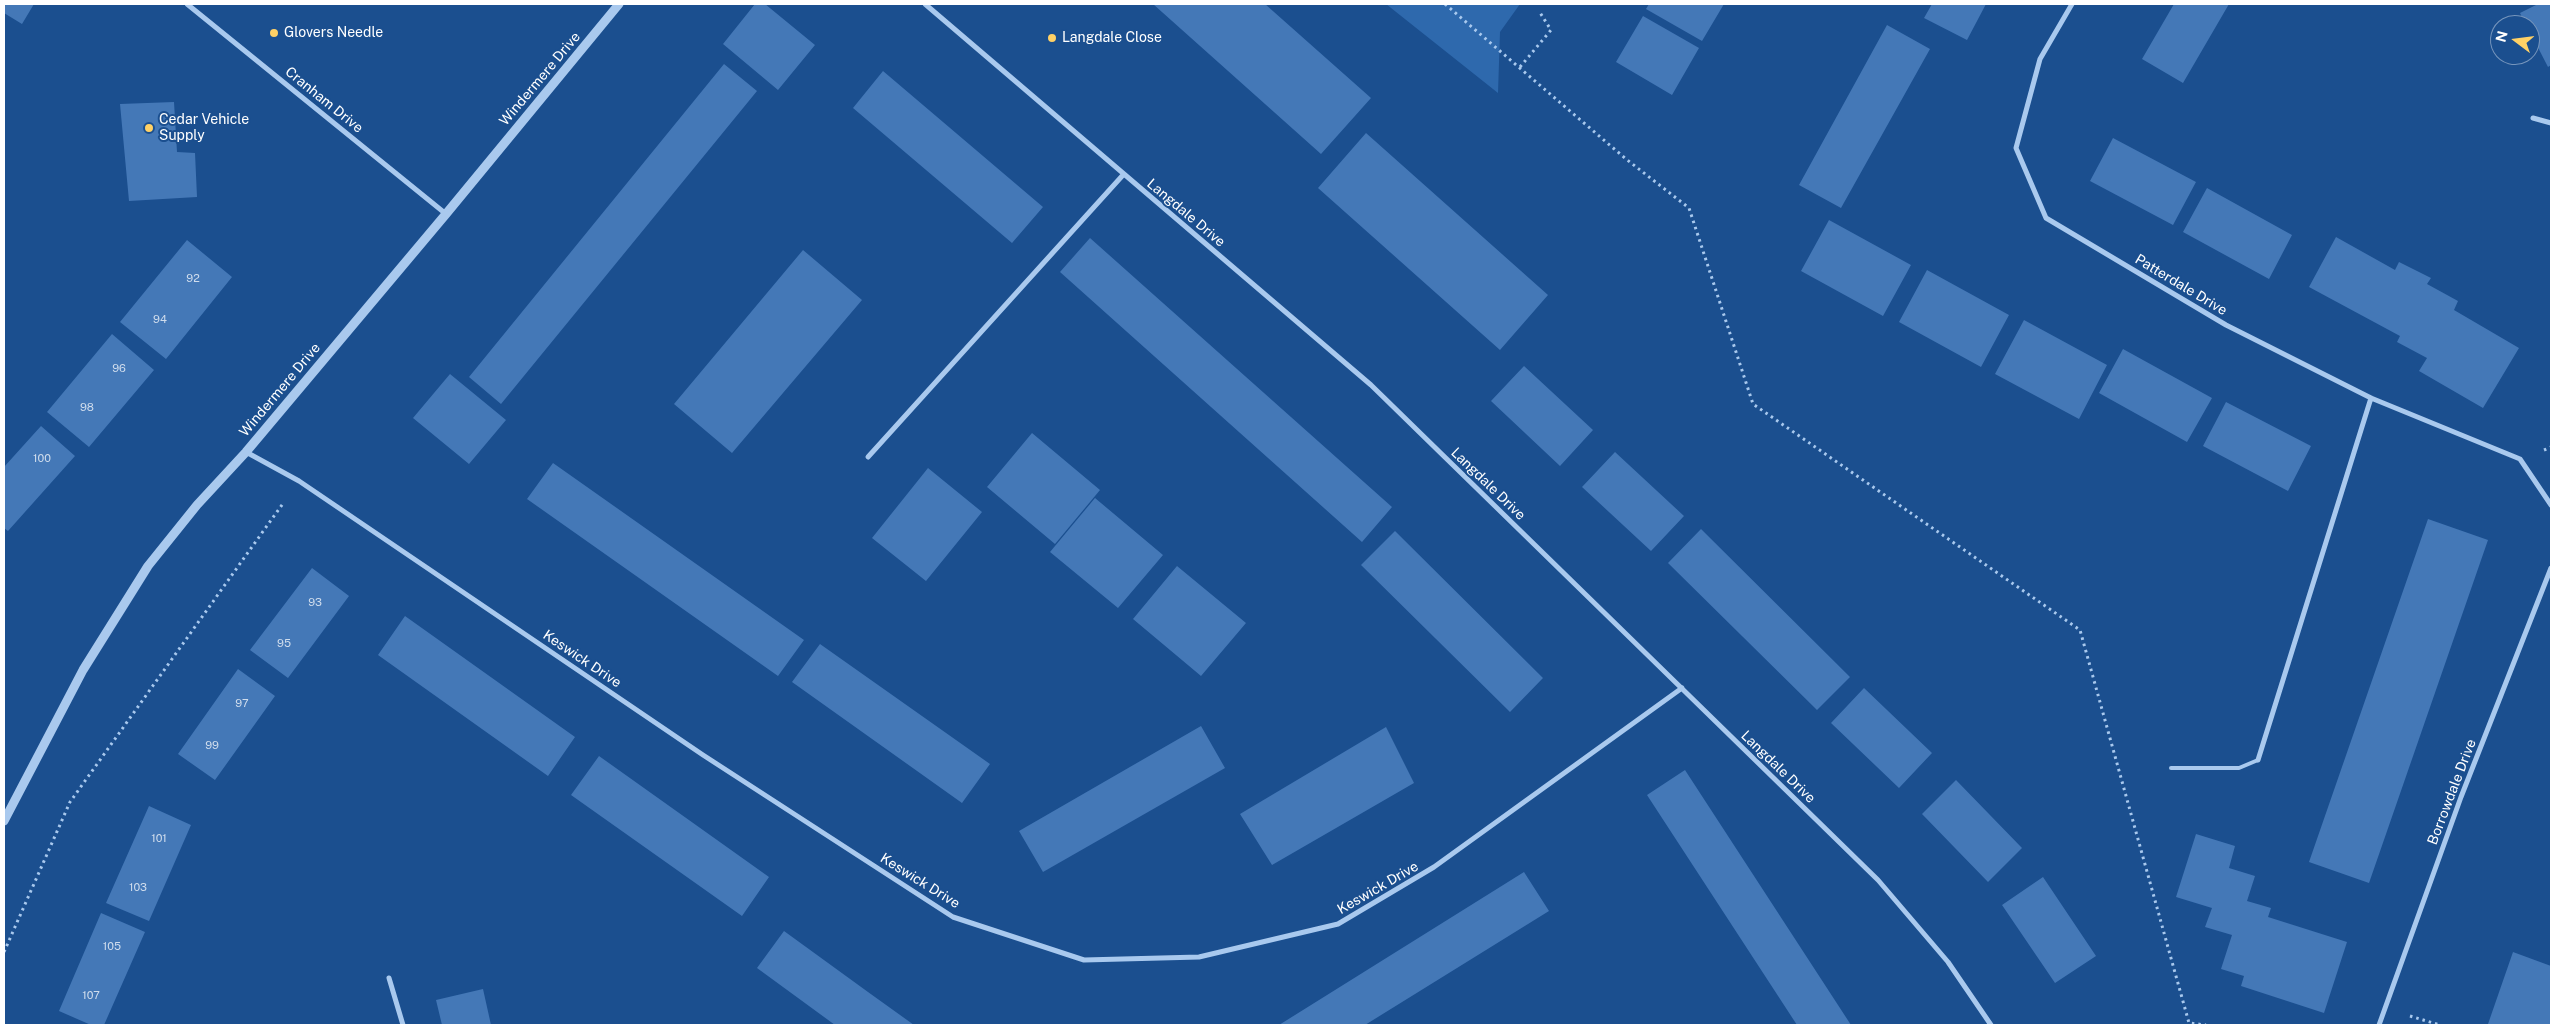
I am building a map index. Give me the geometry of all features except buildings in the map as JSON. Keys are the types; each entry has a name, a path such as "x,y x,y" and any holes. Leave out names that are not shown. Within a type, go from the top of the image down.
{"street":[{"name":"Cranham Drive","path":"187,4 446,214"},
{"name":"Windermere Drive","path":"4,821 83,670 148,566 197,505 246,452 446,214 619,4"},
{"name":"Langdale Drive","path":"924,4 1370,385 1878,880 1948,962 1991,1025"},
{"name":"Patterdale Drive","path":"2072,4 2040,59 2016,148 2046,218 2226,325 2371,398 2520,459 2551,505"},
{"path":"2532,118 2551,123"},
{"path":"868,457 1123,175"},
{"path":"2258,760 2371,398"},
{"name":"Keswick Drive","path":"246,452 299,481 695,749 953,917 1084,960 1199,957 1338,924 1434,867 1682,688"},
{"name":"Borrowdale Drive","path":"2379,1025 2461,797 2551,568"},
{"path":"389,978 403,1025"}],"lane":[{"path":"2171,768 2239,768 2258,760"}],"path":[{"path":"1445,4 1626,159 1689,208 1753,404 2080,630 2189,1023 2206,1025"},
{"path":"1520,68 1551,30 1539,11"},
{"path":"4,952 70,802 299,481"}],"shaded area":[{"path":"1386,4 1520,4 1500,32 1498,93"}],"place":[{"name":"Glovers Needle","path":"274,33"},
{"name":"Langdale Close","path":"1052,38"},
{"name":"Cedar Vehicle Supply","path":"149,128"}]}
